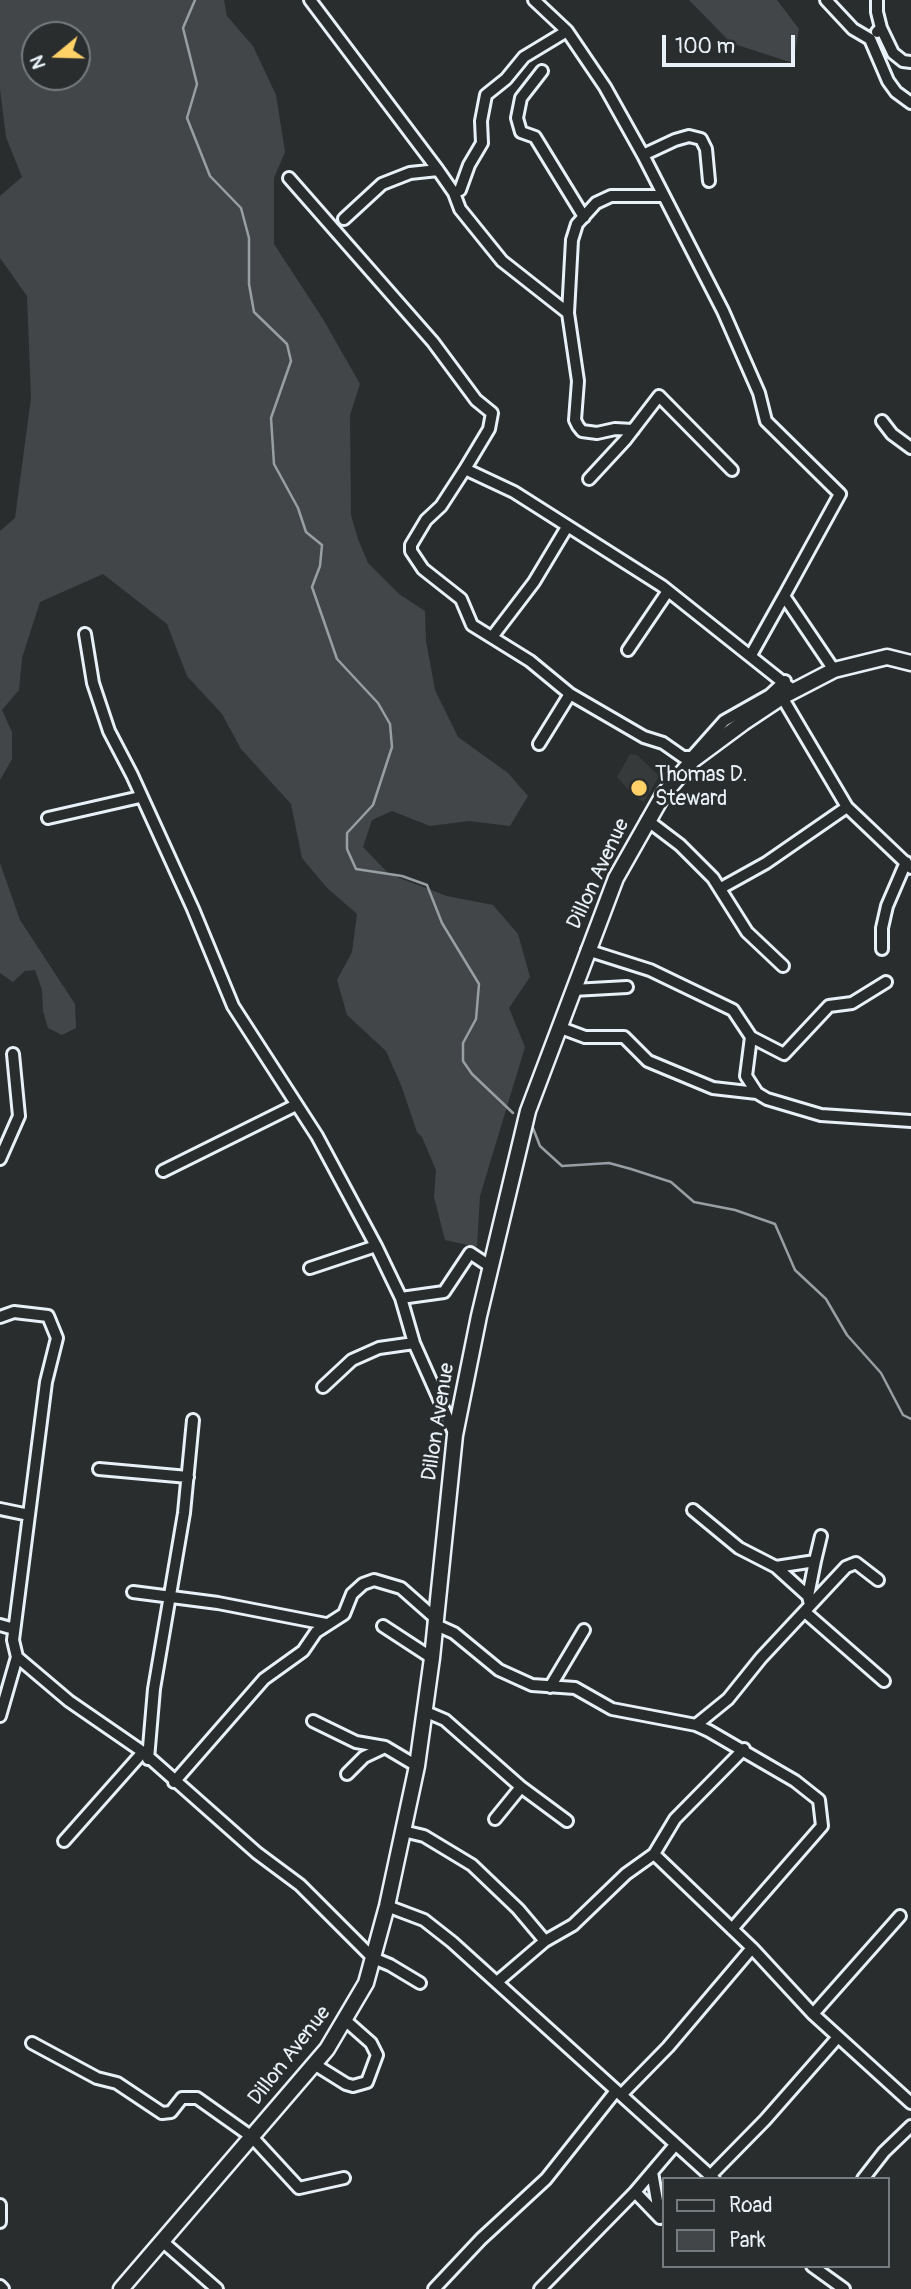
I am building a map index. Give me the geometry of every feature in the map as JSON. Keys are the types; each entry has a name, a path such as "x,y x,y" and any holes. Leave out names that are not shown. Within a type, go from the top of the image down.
{"street":[{"path":"310,0 438,170 454,193 460,209 502,261 568,313"},
{"path":"534,0 567,31 605,87 643,155 723,311 759,393 766,421 840,494 751,654"},
{"path":"826,0 853,29 870,39 888,81 896,92 911,103"},
{"path":"877,1 881,28 893,53 903,61 911,62"},
{"path":"870,39 881,28"},
{"path":"454,193 460,190 469,165 482,143 481,121 486,95 506,79 524,57 567,31"},
{"path":"542,71 521,98 517,118 521,132 535,137 584,217"},
{"path":"643,155 689,136 701,139 706,149 709,181"},
{"path":"344,219 382,184 410,173 438,170"},
{"path":"289,178 433,342 476,400 492,413 489,429 441,506 426,520 411,545 411,551 423,569 460,599 472,625 530,661 570,694 645,737 663,743 683,757 692,757 724,721 770,695 787,689"},
{"path":"633,430 615,429 597,433 582,431 575,420 578,381 568,313 572,240 577,224 596,203 611,196 662,196"},
{"path":"589,479 659,396 732,470"},
{"path":"882,421 892,434 911,448"},
{"path":"465,468 513,492 668,591 751,654 787,689 847,807 908,865 887,906 882,928 882,949"},
{"path":"492,637 534,582 567,527"},
{"path":"628,650 668,591"},
{"path":"785,596 834,670"},
{"path":"85,634 93,683 109,731 210,946 233,1006 296,1105 376,1246 401,1298 414,1343 455,1435"},
{"name":"Dillon Avenue","path":"121,2289 314,2064 345,2020 366,1983 387,1906 417,1766 432,1658 455,1435 492,1267 528,1111 616,878 647,820 693,760 787,689 834,670 887,657 911,663"},
{"path":"538,744 570,694"},
{"path":"48,818 140,797"},
{"path":"721,888 766,863 847,807"},
{"path":"647,820 680,845 721,888 747,932 783,967"},
{"path":"587,950 650,970 733,1010 751,1037 785,1054 829,1006 852,1003 886,982"},
{"path":"573,990 627,988"},
{"path":"561,1028 585,1037 624,1037 648,1061 713,1088 757,1093 821,1115 911,1121"},
{"path":"751,1037 746,1076 757,1093"},
{"path":"0,1159 19,1116 13,1054"},
{"path":"163,1171 296,1105"},
{"path":"310,1268 376,1246"},
{"path":"401,1298 449,1289 470,1253 492,1267"},
{"path":"0,1317 14,1312 48,1316 57,1332 46,1382 13,1640 17,1657 0,1716"},
{"path":"323,1387 352,1360 379,1348 414,1343"},
{"path":"64,1841 146,1755 188,1477 192,1420"},
{"path":"99,1469 188,1477"},
{"path":"0,1509 29,1515"},
{"path":"693,1510 739,1548 776,1567 808,1605 884,1681"},
{"path":"808,1605 821,1536"},
{"path":"776,1567 815,1561"},
{"path":"696,1725 728,1699 808,1605 851,1563 865,1567 878,1580"},
{"path":"174,1782 264,1679 303,1651 326,1624 339,1619 352,1594 363,1584 374,1580 401,1588 434,1621 454,1633 484,1660 516,1679 532,1685 575,1688 612,1709 696,1725 744,1749 819,1800 822,1826 732,1929"},
{"path":"134,1592 218,1603 326,1624"},
{"path":"0,1625 15,1629"},
{"path":"383,1626 432,1658"},
{"path":"550,1686 584,1630"},
{"path":"17,1657 69,1701 146,1755 257,1853 300,1885 373,1958 420,1983"},
{"path":"425,1710 445,1720 520,1787 567,1821"},
{"path":"313,1721 356,1742 385,1747 417,1766"},
{"path":"347,1774 364,1757 385,1747"},
{"path":"497,1982 545,1941 573,1925 626,1874 653,1854 675,1819 744,1749"},
{"path":"495,1819 520,1787"},
{"path":"403,1831 424,1836 472,1865 518,1909 545,1941"},
{"path":"653,1854 752,1948 813,2014 911,2103"},
{"path":"387,1906 424,1920 497,1982 712,2177 838,2037"},
{"path":"813,2014 900,1916"},
{"path":"434,2289 481,2239 546,2179 618,2093 668,2047 752,1948"},
{"path":"314,2064 346,2084 353,2086 367,2082 377,2055 370,2043 345,2020"},
{"path":"33,2043 97,2078 117,2083 162,2113 171,2112 182,2098 197,2098 252,2137 299,2188 344,2178"},
{"path":"864,2177 884,2151 911,2126"},
{"path":"540,2289 635,2192 675,2145"},
{"path":"652,2172 662,2220"},
{"path":"635,2192 662,2220"},
{"path":"0,2205 0,2222"},
{"path":"162,2241 217,2289"},
{"path":"816,2268 844,2289"}],"shaded area":[{"name":"Thomas D. Steward","path":"630,754 637,755 659,776 644,802 636,798 617,777"}],"green space":[{"path":"0,0 224,0 227,16 253,46 276,95 285,152 274,178 274,244 323,319 360,384 350,415 351,515 358,539 368,563 399,594 425,611 426,641 435,690 458,737 508,773 528,796 510,826 469,821 430,826 392,811 372,820 363,847 389,874 447,896 493,905 518,934 530,977 509,1008 525,1047 480,1196 477,1247 445,1240 434,1197 436,1170 422,1137 417,1132 401,1085 386,1051 347,1015 337,980 352,952 357,914 327,888 302,858 291,804 241,749 222,714 187,676 167,624 103,574 40,602 22,658 19,690 2,710 12,732 12,759 0,780 0,531 15,518 31,398 27,296 0,258 0,196 22,177 6,137 0,89"},
{"path":"689,0 777,0 799,29 793,63 731,43"},
{"path":"0,863 20,920 75,1004 76,1028 62,1035 48,1028 43,1011 42,990 35,970 25,971 13,982 0,973"}],"waterway":[{"path":"195,0 183,28 197,84 187,118 210,176 241,208 249,238 249,284 254,312 287,344 291,361 271,418 274,464 298,508 306,532 322,545 320,566 312,587 337,659 378,703 390,724 392,747 373,805 347,833 347,849 356,869 402,876 427,885 442,923 479,984 476,1019 463,1043 463,1061 472,1074 513,1113"},
{"path":"531,1123 540,1146 562,1166 609,1163 671,1182 694,1202 735,1210 775,1224 795,1270 826,1299 847,1335 881,1373 903,1415 911,1419"}],"place":[{"name":"Thomas D. Steward","path":"639,788"}]}
